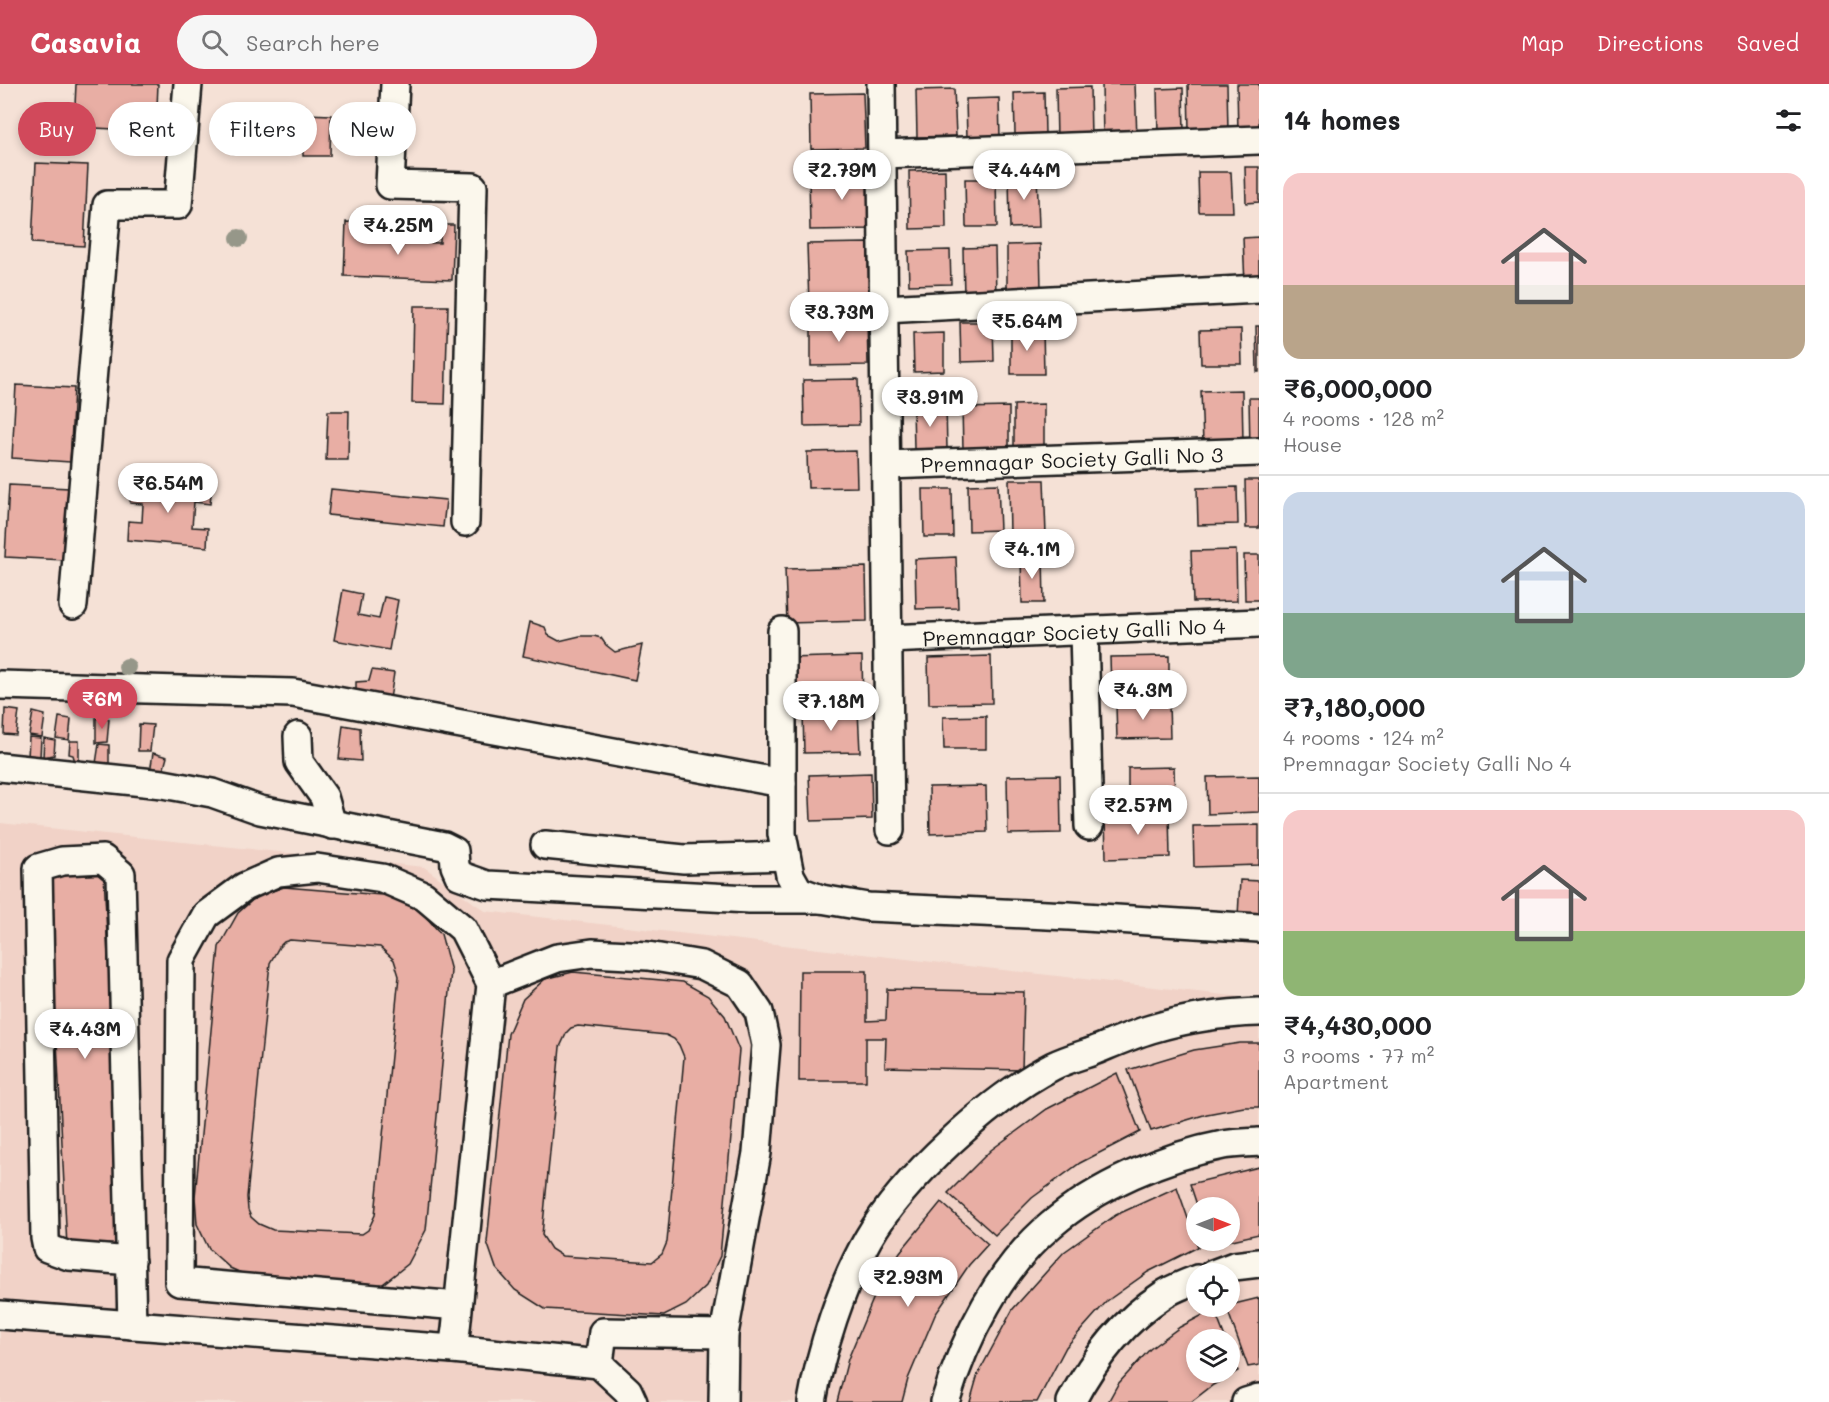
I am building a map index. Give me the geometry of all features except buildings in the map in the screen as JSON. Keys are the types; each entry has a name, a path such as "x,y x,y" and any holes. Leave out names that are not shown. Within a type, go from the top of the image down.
{"street":[{"path":"73,605 107,205 178,205 188,84"},
{"path":"395,84 390,185 473,187 465,522"},
{"path":"882,84 890,830"},
{"path":"882,154 1259,140"},
{"path":"884,309 1259,289"},
{"name":"Premnagar Society Galli No 3","path":"886,465 1259,452"},
{"name":"Premnagar Society Galli No 4","path":"888,639 1259,623"},
{"path":"782,631 782,834 790,875 799,891 821,899"},
{"path":"1084,631 1089,826"},
{"path":"0,685 293,693 782,783"},
{"path":"298,736 299,762 324,797 332,825"},
{"path":"0,767 162,784 212,793 260,810 444,846 454,851 455,866 459,875 487,885 705,897 821,899 868,907 1259,928"},
{"path":"545,845 684,859 786,856"},
{"path":"131,1261 69,1256 47,1248 45,1238 38,868 62,861 103,860 121,874 131,1261 132,1325"},
{"path":"453,1349 458,1306 491,984 464,929 424,896 382,878 317,868 278,872 244,887 206,915 182,960 178,1282 458,1306"},
{"path":"491,984 556,958 592,953 648,956 702,965 740,984 759,1012 766,1045 757,1153 724,1334 723,1402"},
{"path":"812,1402 827,1340 845,1289 868,1239 895,1200 969,1125 1007,1096 1053,1066 1152,1029 1209,1017 1259,1012"},
{"path":"945,1402 965,1344 1000,1283 1027,1249 1051,1225 1086,1199 1119,1180 1213,1148 1259,1142"},
{"path":"1240,1265 1259,1263"},
{"path":"1071,1402 1085,1375 1107,1345 1134,1317 1165,1294 1186,1284"},
{"path":"0,1315 453,1349 599,1364 628,1391 633,1402"},
{"path":"599,1364 603,1332 724,1334"},
{"path":"1246,1402 1259,1398"}],"shaded area":[{"path":"0,823 424,867 485,911 1259,999 1259,1402 0,1402"}]}
